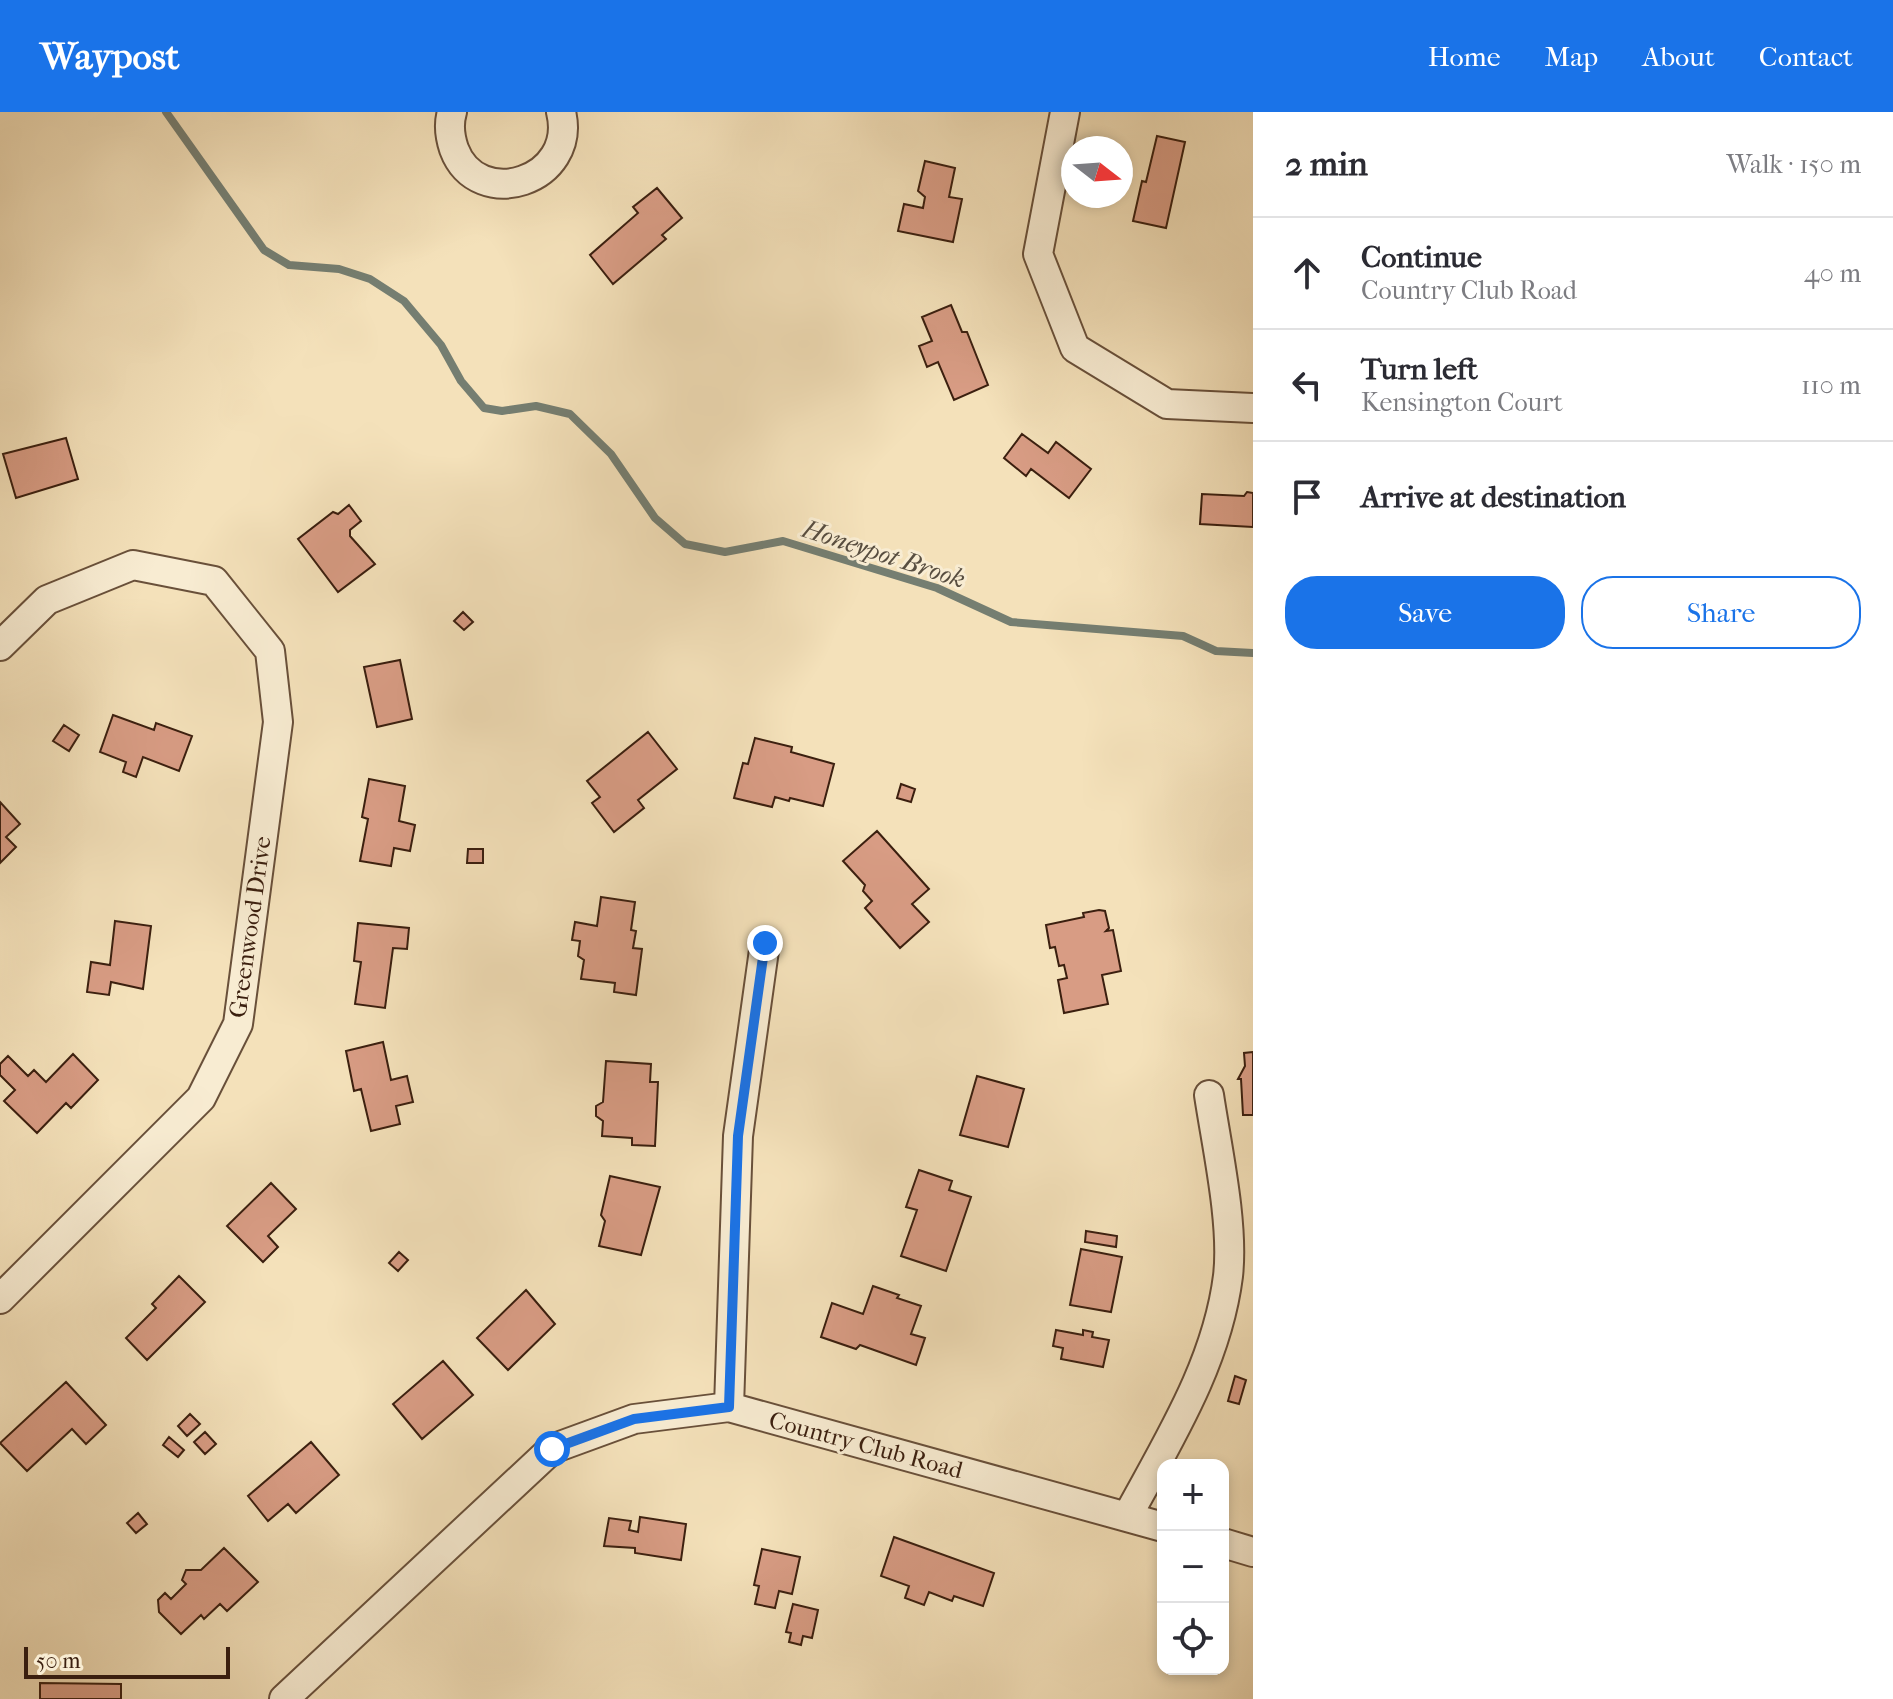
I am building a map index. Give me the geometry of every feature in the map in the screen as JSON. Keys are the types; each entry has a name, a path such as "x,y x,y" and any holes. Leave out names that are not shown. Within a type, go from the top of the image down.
{"street":[{"path":"452,112 450,137 456,155 467,169 484,180 503,184 522,182 539,174 553,160 561,143 564,123 561,112"},
{"path":"1065,112 1038,254 1075,348 1167,404 1253,408"},
{"name":"Greenwood Drive","path":"0,646 47,600 133,565 214,581 270,651 278,722 238,1024 201,1098 0,1299"},
{"path":"729,1407 738,1136 765,943"},
{"path":"1127,1517 1197,1386 1219,1317 1228,1275 1226,1212 1209,1095"},
{"name":"Country Club Road","path":"284,1699 552,1449 634,1419 729,1407 1157,1525"},
{"path":"1229,1545 1253,1552"}],"building":[{"path":"1157,136 1185,142 1166,228 1133,221"},
{"path":"925,161 955,168 949,197 962,199 953,242 898,231 904,204 923,208 925,197 918,191"},
{"path":"657,188 682,218 662,235 666,239 613,284 590,255 638,213 633,207"},
{"path":"951,305 962,332 967,332 988,385 954,400 938,362 927,367 919,346 932,341 922,317"},
{"path":"1022,434 1048,453 1056,442 1091,469 1069,498 1031,469 1026,476 1004,458"},
{"path":"66,438 78,479 16,498 3,454"},
{"path":"1247,492 1253,493 1253,527 1200,524 1202,494 1244,496"},
{"path":"349,505 361,521 350,530 350,536 375,564 338,592 298,539 333,512 338,514"},
{"path":"463,612 473,622 464,630 454,621"},
{"path":"400,660 412,719 377,727 364,667"},
{"path":"113,715 154,730 156,723 192,736 179,771 143,757 136,777 123,772 126,762 100,752"},
{"path":"64,725 79,735 69,751 53,741"},
{"path":"648,732 677,769 638,800 644,808 614,832 592,803 600,797 587,781"},
{"path":"755,738 792,747 791,752 834,764 823,806 775,797 772,807 734,798 743,763 748,764"},
{"path":"369,779 405,786 399,821 415,825 410,851 394,848 391,866 360,861 368,819 362,817"},
{"path":"901,784 915,789 911,802 897,798"},
{"path":"0,802 20,824 6,837 16,847 0,863"},
{"path":"877,831 929,889 912,904 929,922 900,948 865,908 872,901 863,891 865,885 843,861"},
{"path":"468,849 483,849 483,863 467,863"},
{"path":"601,897 635,902 631,930 636,931 633,948 642,949 636,995 614,992 615,983 581,979 584,960 578,956 580,941 572,940 575,922 597,926"},
{"path":"1105,911 1109,928 1106,931 1113,930 1121,971 1102,975 1108,1004 1064,1013 1058,980 1067,978 1064,965 1059,966 1055,947 1050,948 1046,925 1084,917 1083,913"},
{"path":"115,921 151,926 143,989 111,982 109,995 87,992 91,962 110,965"},
{"path":"358,923 409,928 407,949 393,948 385,1008 355,1004 361,962 354,961"},
{"path":"383,1042 391,1080 407,1076 413,1102 396,1106 400,1124 371,1131 361,1089 354,1091 346,1051"},
{"path":"1253,1052 1253,1115 1243,1115 1241,1079 1238,1079 1245,1066 1244,1053"},
{"path":"73,1054 98,1080 71,1108 66,1103 37,1133 4,1101 15,1090 0,1075 0,1064 8,1056 28,1076 34,1070 46,1082"},
{"path":"606,1061 651,1064 650,1082 658,1082 655,1146 632,1145 632,1138 602,1136 603,1121 596,1116 596,1106 603,1102"},
{"path":"977,1076 1024,1089 1008,1147 960,1135"},
{"path":"919,1170 952,1181 949,1190 971,1197 946,1271 901,1256 917,1210 906,1207"},
{"path":"610,1176 660,1187 641,1255 599,1246 605,1221 601,1215"},
{"path":"271,1183 296,1209 268,1236 278,1247 263,1262 227,1226"},
{"path":"1086,1231 1117,1236 1116,1247 1085,1242"},
{"path":"1081,1249 1122,1257 1111,1312 1070,1305"},
{"path":"399,1252 408,1260 398,1271 389,1263"},
{"path":"179,1276 205,1302 147,1360 126,1338 156,1308 152,1304"},
{"path":"873,1286 921,1306 911,1334 925,1338 916,1365 860,1345 856,1349 821,1337 832,1303 863,1314"},
{"path":"526,1290 555,1324 508,1370 477,1338"},
{"path":"1056,1330 1083,1335 1083,1330 1093,1332 1092,1337 1109,1340 1103,1367 1061,1359 1063,1348 1053,1346"},
{"path":"443,1361 473,1395 422,1439 393,1404"},
{"path":"1235,1376 1246,1380 1239,1404 1228,1401"},
{"path":"66,1382 106,1425 86,1444 72,1429 27,1471 0,1443"},
{"path":"190,1414 200,1424 187,1436 178,1426"},
{"path":"205,1432 216,1444 205,1454 194,1442"},
{"path":"169,1437 184,1450 178,1457 163,1445"},
{"path":"311,1442 339,1475 296,1513 288,1504 268,1521 248,1496"},
{"path":"138,1513 147,1524 136,1533 127,1523"},
{"path":"640,1517 686,1524 681,1560 635,1553 635,1548 604,1546 609,1518 631,1521 629,1530 638,1532"},
{"path":"894,1537 994,1573 983,1606 954,1596 952,1601 929,1592 924,1605 905,1598 909,1586 881,1576"},
{"path":"224,1548 258,1582 227,1611 220,1604 204,1619 201,1615 181,1634 159,1612 158,1600 165,1593 171,1599 186,1584 182,1580 186,1570 201,1570"},
{"path":"762,1549 800,1557 792,1594 779,1591 775,1608 755,1604 759,1586 754,1585"},
{"path":"793,1604 818,1610 812,1638 803,1636 801,1645 789,1642 791,1633 786,1632"},
{"path":"40,1683 121,1684 121,1699 40,1699"}],"waterway":[{"name":"Honeypot Brook","path":"166,112 264,250 289,265 339,269 370,279 404,301 441,345 461,381 484,408 502,411 536,406 570,414 611,454 655,518 685,544 725,552 783,541 937,588 1011,622 1183,636 1216,651 1253,653"}],"route":[{"path":"552,1449 634,1419 729,1407 738,1136 765,943"}]}
